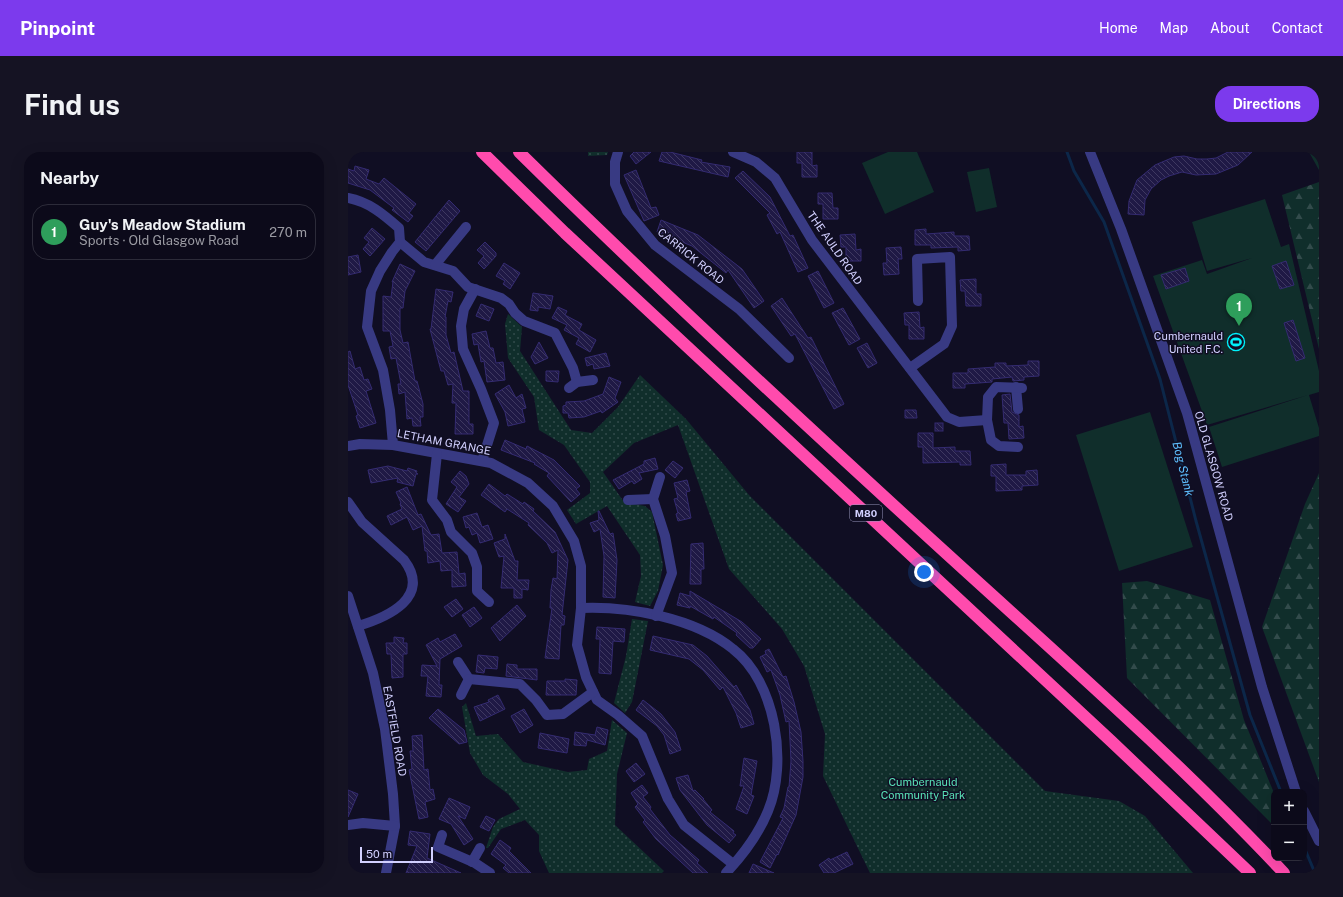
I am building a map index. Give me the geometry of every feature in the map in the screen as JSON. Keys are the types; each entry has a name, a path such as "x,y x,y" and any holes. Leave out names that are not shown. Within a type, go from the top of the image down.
{"highway":[{"name":"M80","path":"482,152 565,234 1111,741 1250,873"},
{"name":"M80","path":"519,152 584,216 832,449 1128,719 1284,873"}],"street":[{"name":"CARRICK ROAD","path":"618,152 615,162 615,184 627,212 655,245 739,309 789,358"},
{"name":"THE AULD ROAD","path":"733,152 756,162 775,178 812,240 947,417 959,422 987,420"},
{"name":"OLD GLASGOW ROAD","path":"1090,152 1121,229 1187,413 1262,687 1295,789"},
{"path":"348,198 363,201 384,214 399,228 400,242 380,271 371,291 367,327 383,370 390,410 393,445"},
{"path":"435,265 466,228"},
{"path":"400,242 424,262 453,271 468,287 501,298 509,304 524,322 554,333 573,368 573,385 593,380"},
{"path":"910,368 944,344 952,326 950,257 917,259 918,301"},
{"path":"475,289 464,309 461,326 464,349 494,423 482,461"},
{"path":"1018,409 1019,388 996,387 988,397 987,420 991,440 999,446 1018,447"},
{"name":"LETHAM GRANGE","path":"348,446 360,444 393,445 482,461 507,470 528,483 556,511 574,541 581,566 581,608 577,645 586,677 597,700 618,715 642,736 668,799 684,825 734,864"},
{"path":"437,454 432,500 447,520 451,532 472,553 477,568 477,591 489,602"},
{"path":"656,616 672,573 665,536 653,499 660,477"},
{"path":"628,500 653,499"},
{"path":"348,502 362,522 404,560 409,567 412,578 410,594 400,607 387,615 358,626"},
{"name":"EASTFIELD ROAD","path":"348,596 373,673 385,729 394,794 395,826 386,873"},
{"path":"581,608 594,607 642,612 705,632 735,650 756,677 765,694 773,717 778,750 773,796 764,820 734,864 726,873"},
{"path":"458,662 469,679"},
{"path":"469,679 520,684 536,700 547,715 563,714 593,692"},
{"path":"461,695 469,679"},
{"path":"1307,817 1319,841"},
{"path":"348,825 363,823 395,826"},
{"path":"442,835 438,846 472,862 490,873"},
{"path":"472,862 480,848"}],"green space":[{"path":"588,152 608,152 607,155 588,156"},
{"path":"888,152 917,152 934,192 885,214 862,163"},
{"path":"1309,152 1319,152 1319,170"},
{"path":"989,168 997,207 976,212 967,172"},
{"path":"1319,182 1319,349 1282,195"},
{"path":"1265,199 1281,247 1289,244 1319,371 1319,392 1309,395 1319,428 1319,436 1222,467 1209,427 1308,395 1207,425 1153,276 1202,260 1207,274 1252,258 1207,271 1192,222"},
{"name":"Cumbernauld Community Park","path":"508,314 522,327 520,351 571,430 592,433 618,407 640,375 686,419 749,495 1045,791 1119,801 1145,816 1193,873 870,873 823,776 825,734 804,666 782,629 729,569 678,425 634,443 603,472 624,502 645,506 652,512 663,565 658,591 650,606 635,602 641,576 640,555 607,506 576,524 567,510 590,493 590,482 564,445 539,430 534,397 508,358 505,324"},
{"path":"1150,412 1193,547 1119,571 1076,435"},
{"path":"1319,473 1319,782 1262,627 1305,504"},
{"path":"1147,581 1210,600 1244,720 1272,789 1271,789 1271,823 1127,678 1122,583"},
{"path":"632,619 648,621 632,702 625,713 614,703 626,656"},
{"path":"466,703 476,736 498,734 523,762 568,772 587,770 589,759 607,751 612,720 627,733 617,774 615,825 664,871 662,873 549,873 539,851 539,835 525,820 501,829 488,848 486,848 493,827 499,819 520,809 508,794 483,775 470,753 462,707"}],"building":[{"path":"634,152 651,152 636,164 630,156"},
{"path":"662,152 670,152 702,160 701,162 730,167 728,177 659,161"},
{"path":"797,152 812,152 812,166 817,165 817,177 802,177 802,163 797,163"},
{"path":"1228,152 1252,152 1238,165 1216,174 1196,175 1182,172 1161,180 1151,189 1145,200 1144,215 1128,214 1129,201 1137,180 1155,165 1174,157 1184,156 1197,159 1207,159 1216,158"},
{"path":"355,166 369,170 366,179 379,184 384,178 416,204 409,213 413,216 408,222 392,210 394,208 370,190 348,183 348,169 354,171"},
{"path":"636,170 651,208 656,207 659,215 644,221 624,175"},
{"path":"743,171 770,197 790,236 793,235 808,268 798,272 780,232 777,234 767,215 770,213 735,178"},
{"path":"818,193 832,193 833,208 838,208 838,219 823,219 823,204 818,204"},
{"path":"449,200 460,211 426,251 415,242"},
{"path":"661,220 698,235 742,269 764,301 754,308 728,270 726,273 692,246 657,232"},
{"path":"372,228 385,239 370,256 363,249 369,242 364,238"},
{"path":"926,229 926,234 954,232 954,236 969,236 970,250 958,251 958,247 931,248 931,245 915,245 915,230"},
{"path":"855,234 856,250 861,249 861,261 846,261 846,247 841,247 840,235"},
{"path":"485,242 496,253 496,256 484,269 478,263 484,256 477,250"},
{"path":"901,247 902,259 898,259 899,274 884,275 883,263 887,263 886,248"},
{"path":"358,255 361,272 348,275 348,257"},
{"path":"1286,261 1294,285 1280,289 1272,266"},
{"path":"504,263 520,273 510,289 503,284 505,281 496,276"},
{"path":"400,264 415,271 405,291 403,308 400,308 400,330 403,343 408,342 415,381 417,381 423,404 423,417 420,417 421,426 413,426 412,418 407,419 405,392 399,394 398,384 401,384 396,358 391,359 389,347 393,346 390,331 383,331 383,296 391,297 392,282"},
{"path":"1185,268 1189,281 1166,289 1161,275"},
{"path":"818,271 834,303 824,308 808,276"},
{"path":"976,279 976,294 981,294 981,306 966,306 965,291 961,291 960,280"},
{"path":"436,289 453,292 451,302 448,301 445,317 446,335 451,353 454,352 463,391 469,391 469,424 473,424 473,434 455,434 456,403 452,403 453,384 448,385 444,371 441,371 430,329"},
{"path":"533,293 553,296 550,309 538,307 538,311 530,310"},
{"path":"782,298 808,338 811,337 844,404 834,409 795,334 791,336 771,306"},
{"path":"481,304 494,309 489,321 476,316"},
{"path":"558,307 567,311 565,315 582,324 579,330 596,340 590,352 576,344 579,338 564,330 567,325 552,318"},
{"path":"843,308 860,339 849,345 832,313"},
{"path":"919,312 920,328 924,327 924,339 909,339 909,325 905,325 904,313"},
{"path":"1293,320 1305,358 1296,361 1284,323"},
{"path":"486,331 490,348 493,348 496,363 503,362 505,380 487,382 484,361 481,362 478,344 474,345 472,334"},
{"path":"539,342 548,358 535,364 531,357"},
{"path":"867,343 877,363 868,368 857,348"},
{"path":"350,351 355,369 360,367 364,380 368,379 372,389 366,391 376,423 360,428 356,416 358,415 348,385 348,352"},
{"path":"606,353 610,366 594,369 593,364 587,366 585,358"},
{"path":"1028,361 1039,361 1039,376 1024,377 1024,380 1013,381 1012,377 992,379 992,382 965,384 965,388 953,388 953,373 968,373 968,369 995,367 995,363 1006,363 1006,366 1028,365"},
{"path":"546,371 559,371 558,382 546,381"},
{"path":"609,377 621,382 615,398 618,402 602,413 601,411 584,417 569,418 568,413 563,413 563,406 566,405 566,402 584,401 603,394"},
{"path":"509,385 516,398 522,394 526,408 522,409 525,422 508,426 505,412 495,394"},
{"path":"1010,394 1012,412 1019,415 1019,427 1023,426 1024,438 1009,439 1008,423 1004,423 1002,395"},
{"path":"905,410 916,410 917,418 905,418"},
{"path":"935,423 943,423 943,431 935,431"},
{"path":"918,433 933,433 933,448 955,447 955,451 970,451 971,465 960,465 960,462 923,463 923,447 918,447"},
{"path":"505,440 526,449 527,446 554,460 580,486 576,489 580,494 571,502 547,476 549,473 534,464 535,463 501,450"},
{"path":"655,458 658,469 639,473 642,479 634,484 632,481 619,489 613,480 644,464 644,461"},
{"path":"673,461 683,468 675,478 665,470"},
{"path":"1006,464 1006,475 1026,475 1026,471 1037,470 1038,485 1022,486 1022,490 996,491 996,476 991,476 991,465"},
{"path":"388,466 407,471 408,468 417,471 416,473 418,474 416,474 413,486 397,482 398,478 371,483 368,470"},
{"path":"460,471 466,476 469,484 459,497 466,501 458,512 446,504 457,487 451,482"},
{"path":"687,480 690,491 686,492 691,518 678,521 676,514 678,513 674,499 678,498 674,483"},
{"path":"489,484 505,496 507,494 523,504 524,502 534,509 533,511 555,532 568,560 562,615 565,616 564,625 561,625 559,659 545,658 552,608 550,608 551,590 553,578 557,579 558,550 552,553 547,543 528,525 529,523 507,509 505,512 481,495"},
{"path":"407,487 418,515 421,514 431,535 439,534 442,553 457,552 459,574 465,573 466,586 452,587 452,570 441,571 440,561 428,563 422,526 413,530 407,517 391,525 387,516 402,509 396,492"},
{"path":"598,511 610,534 613,533 617,560 615,598 603,597 604,556 600,529 594,532 590,523 599,520"},
{"path":"477,513 482,527 488,525 493,539 480,543 477,533 472,535 469,527 466,528 463,517"},
{"path":"505,534 515,561 518,561 517,580 529,580 528,590 522,589 522,598 514,598 514,588 501,588 504,556 499,557 494,543 505,539"},
{"path":"703,543 704,569 701,569 701,584 690,584 691,544"},
{"path":"690,591 742,622 761,639 753,648 750,648 736,635 737,633 714,617 713,619 690,606 690,608 677,605 680,593 690,596"},
{"path":"456,599 463,609 452,617 444,607"},
{"path":"517,605 526,616 500,641 491,628"},
{"path":"474,607 482,618 470,627 462,615"},
{"path":"597,627 625,629 624,642 613,641 611,674 599,673 600,639 596,639"},
{"path":"455,634 462,646 440,659 439,685 442,685 441,697 426,696 428,676 421,676 422,665 437,666 426,645 438,638 440,642"},
{"path":"653,636 693,645 707,656 734,687 736,685 750,710 754,724 741,728 736,713 723,687 720,690 703,670 689,659 650,650"},
{"path":"394,637 404,638 403,643 407,643 407,654 403,654 403,677 392,678 391,654 387,654 386,643 394,643"},
{"path":"769,649 783,677 786,676 794,702 801,732 803,761 803,777 796,815 778,855 777,854 770,868 760,862 783,818 780,817 784,808 789,787 791,761 789,721 786,722 780,695 771,670 767,672 760,657 766,654 765,651"},
{"path":"478,655 498,657 497,669 485,668 484,673 476,672"},
{"path":"507,664 517,665 517,669 537,669 537,680 506,676"},
{"path":"565,679 577,680 576,695 546,695 547,681 565,681"},
{"path":"498,695 505,709 480,721 474,707 489,702 488,700"},
{"path":"643,700 661,714 675,732 681,750 670,754 664,735 657,726 636,710"},
{"path":"438,709 464,730 467,742 459,744 429,718"},
{"path":"524,709 533,725 520,733 511,716"},
{"path":"597,727 608,730 605,745 587,740 586,746 574,745 575,732 595,735"},
{"path":"540,733 569,739 567,753 538,748"},
{"path":"422,735 424,770 428,769 430,790 433,789 435,799 425,802 428,817 419,819 409,770 412,769 410,751 413,751 412,736"},
{"path":"744,758 757,761 751,795 754,796 747,814 736,809 744,786 740,786"},
{"path":"636,763 645,774 634,782 626,771"},
{"path":"688,775 693,791 695,790 704,799 712,810 710,812 734,831 733,833 736,835 729,843 707,825 680,790 676,778"},
{"path":"642,785 648,793 643,797 651,807 650,809 670,835 699,860 697,863 708,873 693,873 656,839 643,822 645,820 635,807 638,804 631,793"},
{"path":"348,790 358,794 348,817"},
{"path":"449,798 470,807 465,819 458,816 473,839 464,845 451,824 439,819"},
{"path":"486,816 495,820 489,831 480,827"},
{"path":"410,831 430,834 427,858 461,873 406,873 417,846 408,845"},
{"path":"500,840 511,848 509,851 531,873 509,873 503,868 506,865 491,854"},
{"path":"847,852 853,864 834,873 824,873 819,865 829,858 830,860"},
{"path":"753,864 774,873 749,873"}],"waterway":[{"name":"Bog Stank","path":"1067,152 1074,171 1104,222 1160,379 1196,521 1250,715 1280,789"},
{"name":"Bog Stank","path":"1307,854 1315,873"}],"place":[{"name":"Guy's Meadow Stadium","path":"1239,326"},
{"name":"Cumbernauld United F.C.","path":"1236,342"}]}
